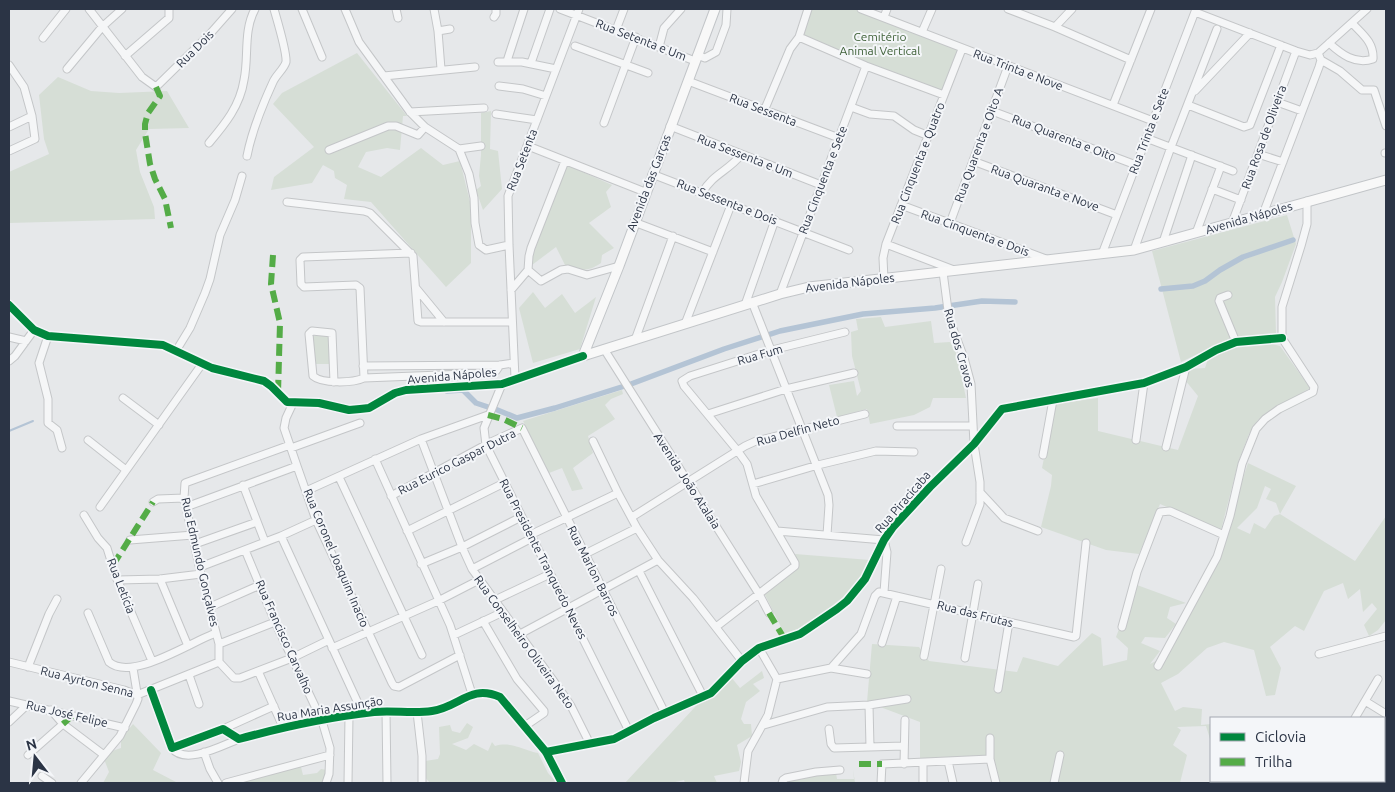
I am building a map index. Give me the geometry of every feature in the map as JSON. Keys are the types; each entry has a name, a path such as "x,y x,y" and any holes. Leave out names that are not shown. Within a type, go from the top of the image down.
{"main road":[{"name":"Avenida das Garças","path":"583,356 715,9"},
{"name":"Avenida Nápoles","path":"583,356 780,294 810,287 1134,250 1386,180"}],"street":[{"path":"43,38 66,9"},
{"path":"89,9 125,56 168,18 169,9"},
{"path":"67,69 102,28 122,9"},
{"name":"Rua Dois","path":"125,56 142,77 156,87 209,35 232,9"},
{"path":"209,143 227,122 240,95 245,80 250,21 255,9"},
{"path":"247,156 253,130 275,78 285,64 285,56 274,9"},
{"path":"302,9 322,57"},
{"path":"345,9 359,42 410,112 425,127 460,149 469,174 474,198 475,223 479,245 486,250 508,245"},
{"path":"396,9 398,18"},
{"path":"434,9 441,70"},
{"path":"494,17 496,9"},
{"path":"506,61 524,9"},
{"path":"531,63 550,9"},
{"name":"Rua Setenta e Um","path":"560,9 578,12 659,47 696,58"},
{"path":"616,30 624,9"},
{"path":"659,47 664,28 681,9"},
{"path":"696,58 705,58 716,52 726,25 727,9"},
{"path":"764,111 790,49 799,37 808,9"},
{"name":"Rua Trinta e Nove","path":"861,9 1153,121"},
{"path":"884,17 886,9"},
{"path":"922,32 932,9"},
{"path":"1008,9 1131,60"},
{"path":"1055,27 1072,9"},
{"path":"1113,105 1149,9"},
{"path":"1320,56 1329,43 1368,9"},
{"path":"1195,10 1296,51 1320,56 1362,90 1373,90 1376,92 1386,126"},
{"name":"Rua Trinta e Sete","path":"1102,254 1195,10"},
{"name":"Rua Setenta","path":"515,378 508,245 508,196 578,12"},
{"path":"1329,43 1346,57 1368,61 1373,59 1369,40 1352,23"},
{"path":"438,31 450,29"},
{"path":"1134,250 1171,147 1217,29"},
{"path":"1192,95 1250,33"},
{"path":"604,123 636,37"},
{"path":"799,37 866,66 944,95"},
{"path":"1188,105 1244,127 1250,125 1281,45"},
{"path":"575,46 648,73"},
{"name":"Rua Cinquenta e Quatro","path":"884,279 883,258 886,244 962,48"},
{"name":"Rua Rosa de Oliveira","path":"1232,223 1296,51"},
{"name":"Rua Rosa de Oliveira","path":"1263,214 1302,112 1320,56"},
{"path":"498,62 531,63 556,69"},
{"path":"9,65 24,87 32,116 35,139 9,151"},
{"name":"Rua Cinquenta e Sete","path":"780,294 866,66"},
{"name":"Rua Quarenta e Oito A","path":"950,223 1008,66"},
{"path":"384,76 475,67"},
{"name":"Rua Sessenta","path":"688,81 839,138"},
{"path":"499,86 523,89 546,96"},
{"path":"1277,102 1302,112"},
{"path":"851,107 870,114 894,116 914,130 929,136"},
{"path":"410,112 484,108"},
{"name":"Rua Quarenta e Oito","path":"992,111 1136,165"},
{"path":"496,114 537,120"},
{"path":"9,127 32,116"},
{"path":"329,150 388,126 396,126 418,135 425,127"},
{"name":"Rua Sessenta e Um","path":"670,126 821,185"},
{"path":"1146,138 1233,171"},
{"path":"460,149 482,146"},
{"path":"528,146 645,192"},
{"path":"1258,154 1283,162"},
{"path":"702,193 708,182 742,155"},
{"path":"1163,242 1192,155"},
{"path":"510,290 528,270 531,248 565,161"},
{"name":"Rua Quaranta e Nove","path":"973,161 1117,215"},
{"path":"1196,233 1221,166"},
{"name":"Rua Sessenta e Dois","path":"652,174 849,250"},
{"path":"176,351 190,328 205,293 220,236 238,193 242,176"},
{"path":"1212,189 1241,200"},
{"path":"1158,666 1217,557 1242,464 1256,429 1265,419 1279,409 1314,392 1314,389 1282,338 1282,307 1301,246 1306,224 1308,201"},
{"path":"287,202 364,211 370,214 411,253 414,262 418,321 512,322"},
{"path":"685,324 731,205"},
{"name":"Rua Cinquenta e Dois","path":"901,206 1049,260"},
{"path":"775,220 749,304 766,335 830,500 827,535"},
{"path":"634,222 713,252"},
{"path":"635,340 673,236"},
{"path":"886,244 955,270"},
{"path":"364,378 360,288 356,285 304,287 301,284 300,260 303,257 411,253"},
{"path":"528,270 541,281 561,270 568,269 587,275 618,266"},
{"name":"Rua dos Cravos","path":"943,272 952,328 964,358 970,384 974,444 980,492 978,510 966,542"},
{"path":"415,288 444,322"},
{"path":"1228,295 1220,298 1219,301 1236,342"},
{"path":"9,306 34,330 48,336 163,345 202,364 264,381 287,402 293,403"},
{"path":"9,361 15,356 34,330"},
{"path":"334,382 332,333 312,332 309,334 313,376 316,379 334,382 353,382 364,378 491,373 496,371 500,365"},
{"name":"Rua Fum","path":"708,414 684,386 682,381 690,376 772,350 845,332"},
{"path":"48,336 40,359 40,366 48,399 48,423 58,430 62,448"},
{"path":"9,337 26,341"},
{"name":"Rua Piracicaba","path":"546,752 614,739 665,712 703,696 716,689 742,661 758,648 800,634 847,601 865,579 884,540 930,487 974,444 1002,410 1144,383 1186,367 1216,350 1236,342 1282,338"},
{"name":"Avenida João Atalaia","path":"604,349 630,393 759,594 769,613"},
{"name":"Avenida Nápoles","path":"293,403 319,403 349,410 360,410 369,408 395,393 406,390 502,384 583,356"},
{"path":"363,366 500,365 514,363"},
{"path":"100,507 202,364"},
{"path":"1166,447 1186,367"},
{"path":"716,627 795,566 796,563 764,511 750,471 738,450 708,414 786,389 854,373"},
{"path":"1136,440 1144,383"},
{"name":"Rua Presidente Tranquedo Neves","path":"502,384 484,428 486,445 629,731"},
{"path":"123,398 158,425"},
{"path":"1043,455 1053,400"},
{"name":"Rua Coronel Joaquim Inacio","path":"293,403 284,424 316,520 392,683"},
{"name":"Rua Delfin Neto","path":"632,517 738,450 756,441 865,414"},
{"path":"306,491 421,439 488,415"},
{"path":"291,447 360,423"},
{"path":"897,426 973,426"},
{"name":"Rua Eurico Gaspar Dutra","path":"391,496 522,428"},
{"name":"Rua Marlon Barros","path":"522,428 665,712"},
{"name":"Rua Conselheiro Oliveira Neto","path":"421,439 472,569 571,706 590,744"},
{"path":"88,440 126,470"},
{"path":"593,441 637,528 658,560 716,627 742,661"},
{"name":"Rua Edmundo Gonçalves","path":"219,662 219,644 184,498 185,483 188,480 291,447"},
{"path":"753,484 818,465 876,451 914,452"},
{"path":"375,459 454,635 472,694 490,693 500,697 546,752 562,783"},
{"path":"186,507 297,466"},
{"path":"339,477 422,655"},
{"path":"407,531 504,482"},
{"path":"243,485 265,542"},
{"path":"980,492 1004,518 1038,531"},
{"path":"472,569 531,536 618,493"},
{"path":"152,502 158,499 184,498"},
{"path":"1122,627 1137,572 1160,512 1170,511 1224,535"},
{"name":"Rua Letícia","path":"84,515 94,533 107,548 118,580 152,661"},
{"path":"421,564 462,547 521,517"},
{"path":"118,580 160,579 200,571 316,520"},
{"path":"195,544 258,522"},
{"path":"585,554 637,528"},
{"path":"777,531 884,540 887,552 881,592 874,596 861,634 831,668"},
{"path":"130,540 193,535"},
{"path":"281,536 362,714"},
{"name":"Rua das Frutas","path":"881,592 1076,636 1086,543"},
{"name":"Rua Francisco Carvalho","path":"245,550 275,622 322,721 330,748 326,783"},
{"path":"520,634 658,560"},
{"path":"924,656 941,569"},
{"path":"639,571 703,696"},
{"path":"494,600 550,574"},
{"path":"160,579 188,646"},
{"path":"332,648 438,601 479,580"},
{"path":"965,658 978,584"},
{"path":"210,607 260,585"},
{"path":"882,643 897,596"},
{"path":"28,668 49,614 57,599"},
{"path":"454,635 503,612"},
{"path":"88,613 109,662 115,666 133,668 216,633"},
{"path":"483,621 517,679 544,711 544,713 525,726"},
{"path":"219,644 275,622"},
{"path":"998,689 1009,622"},
{"path":"1319,654 1386,636"},
{"path":"219,662 234,678 240,678 292,658 329,640"},
{"path":"744,783 748,751 764,725 777,679 758,648"},
{"name":"Rua Maria Assunção","path":"392,683 394,686 399,687 460,655"},
{"name":"Rua Ayrton Senna","path":"9,662 124,690 137,695 189,676 219,662"},
{"path":"81,783 125,728 136,704 137,695 133,668"},
{"path":"777,679 831,668 867,674"},
{"path":"258,671 283,727"},
{"path":"189,676 199,704"},
{"path":"1356,717 1378,679"},
{"path":"151,690 176,747"},
{"name":"Rua Maria Assunção","path":"274,706 223,729 176,747 175,753 193,756 239,738 283,727 349,716 386,711 433,711 472,694"},
{"path":"764,725 827,707 869,705 907,699"},
{"name":"Rua José Felipe","path":"9,701 125,728"},
{"path":"1365,701 1386,714"},
{"path":"9,722 27,705"},
{"path":"869,705 870,747"},
{"path":"51,710 63,724 104,755"},
{"path":"386,711 387,783"},
{"path":"417,712 422,783"},
{"path":"348,783 349,716"},
{"path":"904,764 905,720"},
{"path":"28,755 63,724"},
{"path":"223,729 239,738"},
{"path":"829,729 831,744 834,748 904,746"},
{"path":"990,738 990,760 996,783"},
{"path":"204,752 210,769 218,783"},
{"path":"1054,783 1060,755"},
{"path":"226,783 330,756"},
{"path":"881,783 882,764 990,760"},
{"path":"948,761 953,783"},
{"path":"923,763 923,783"},
{"path":"782,783 786,778 816,772 840,770"},
{"path":"42,776 52,783"}],"green space":[{"name":"Cemitério Animal Vertical","path":"808,9 862,9 962,49 944,95 799,37"},
{"path":"357,53 407,116 403,116 400,150 387,148 366,152 358,167 381,177 421,148 443,165 460,161 471,206 471,263 446,287 371,202 344,199 347,185 335,178 334,171 323,165 312,183 271,190 274,177 314,147 273,104 282,93"},
{"path":"58,77 91,91 119,93 167,91 189,128 149,129 136,150 140,172 154,207 155,219 9,223 9,172 49,154 44,139 39,95"},
{"path":"491,111 490,149 498,151 502,189 483,210 476,190 481,186 479,176 481,113"},
{"path":"567,165 612,185 606,192 611,207 589,223 614,248 602,255 601,263 587,269 565,265 556,247 532,265 532,255"},
{"path":"1287,215 1296,244 1275,297 1276,334 1229,339 1181,362 1152,251"},
{"path":"533,292 545,308 562,294 575,313 596,297 580,349 533,363 519,308"},
{"path":"881,317 885,327 931,321 934,343 950,342 957,355 966,398 933,398 930,407 914,415 870,424 867,409 837,417 829,385 854,381 857,396 861,391 852,356 851,332 858,330 856,319"},
{"path":"312,336 328,336 330,364 314,364"},
{"path":"1268,343 1280,346 1310,388 1258,420 1249,434 1239,460 1221,530 1160,504 1139,554 1106,550 1041,527 1052,475 1042,468 1055,404 1098,398 1098,431 1178,450 1198,396 1185,380 1189,369 1205,368 1208,359 1238,345"},
{"path":"622,390 623,394 611,399 605,405 615,419 588,436 593,453 573,468 583,489 572,491 562,468 549,473 523,421"},
{"path":"1248,463 1296,486 1280,514 1355,561 1386,516 1386,620 1378,630 1369,636 1364,625 1377,609 1372,603 1363,612 1360,589 1348,599 1343,583 1324,591 1304,631 1295,626 1270,647 1281,668 1275,695 1266,696 1254,650 1224,642 1207,648 1178,674 1161,683 1175,711 1183,707 1202,709 1201,725 1210,724 1210,739 1206,726 1177,727 1181,730 1173,745 1187,755 1180,783 996,783 987,756 920,759 920,722 867,702 872,644 919,647 929,661 1017,672 1023,657 1058,666 1092,633 1101,638 1103,666 1127,660 1128,648 1116,637 1137,585 1186,603 1170,607 1167,618 1176,624 1165,638 1145,637 1141,643 1160,651 1150,664 1168,655 1203,584 1229,520","holes":["1265,486 1271,489 1266,499 1276,503 1280,514 1274,516 1265,529 1254,523 1250,534 1237,528 1257,508"]},
{"path":"795,554 870,560 854,586 840,600 805,627 785,635 764,593 799,566"},
{"path":"762,671 764,678 753,684 760,691 746,702 741,719 744,724 751,724 752,736 737,745 741,762 739,771 714,776 717,783 685,783 684,780 671,783 625,783 706,695 731,677 740,688"},
{"path":"467,723 473,727 468,738 452,744 466,750 474,744 488,751 492,742 495,746 512,745 538,753 548,773 557,783 430,783 424,776 425,761 438,759 440,754 439,727 450,725 452,731 460,733"},
{"path":"133,724 161,753 153,770 176,782 184,783 103,783 109,772 104,759 112,751 121,748 121,739"},
{"path":"300,763 303,775 317,773 321,769 327,770 323,783 236,783"},
{"path":"853,769 855,783 786,783 786,780 836,773 837,779 854,779"}],"waterway":[{"path":"1161,289 1193,286 1205,281 1243,257 1293,240"},
{"path":"495,409 517,418 555,408 631,384 724,349 780,331 863,314 935,308 982,301 1015,302"},
{"path":"447,391 463,390 476,403 488,407"},
{"path":"9,431 33,421"}],"marked path":[{"path":"156,87 160,96 148,113 145,133 150,164 165,199 171,228"},
{"path":"273,255 271,284 280,323 278,393"},
{"path":"488,415 503,419 522,428"},
{"path":"113,565 153,502"},
{"path":"769,613 784,638"},
{"path":"63,724 73,715"},
{"path":"859,764 882,764"}],"cycle path":[{"path":"9,305 34,330 48,336 163,345 212,368 264,381 287,402 319,403 349,410 369,408 395,393 406,390 502,384 583,356"},
{"path":"546,752 614,739 654,718 711,693 742,661 759,648 800,634 837,609 847,601 865,579 884,540 893,527 974,444 1002,409 1144,383 1186,367 1216,350 1236,342 1282,338"},
{"path":"151,690 172,748 223,729 239,739 272,730 357,714 432,711 442,709 473,695 481,693 490,694 500,697 546,752 562,783"}]}
